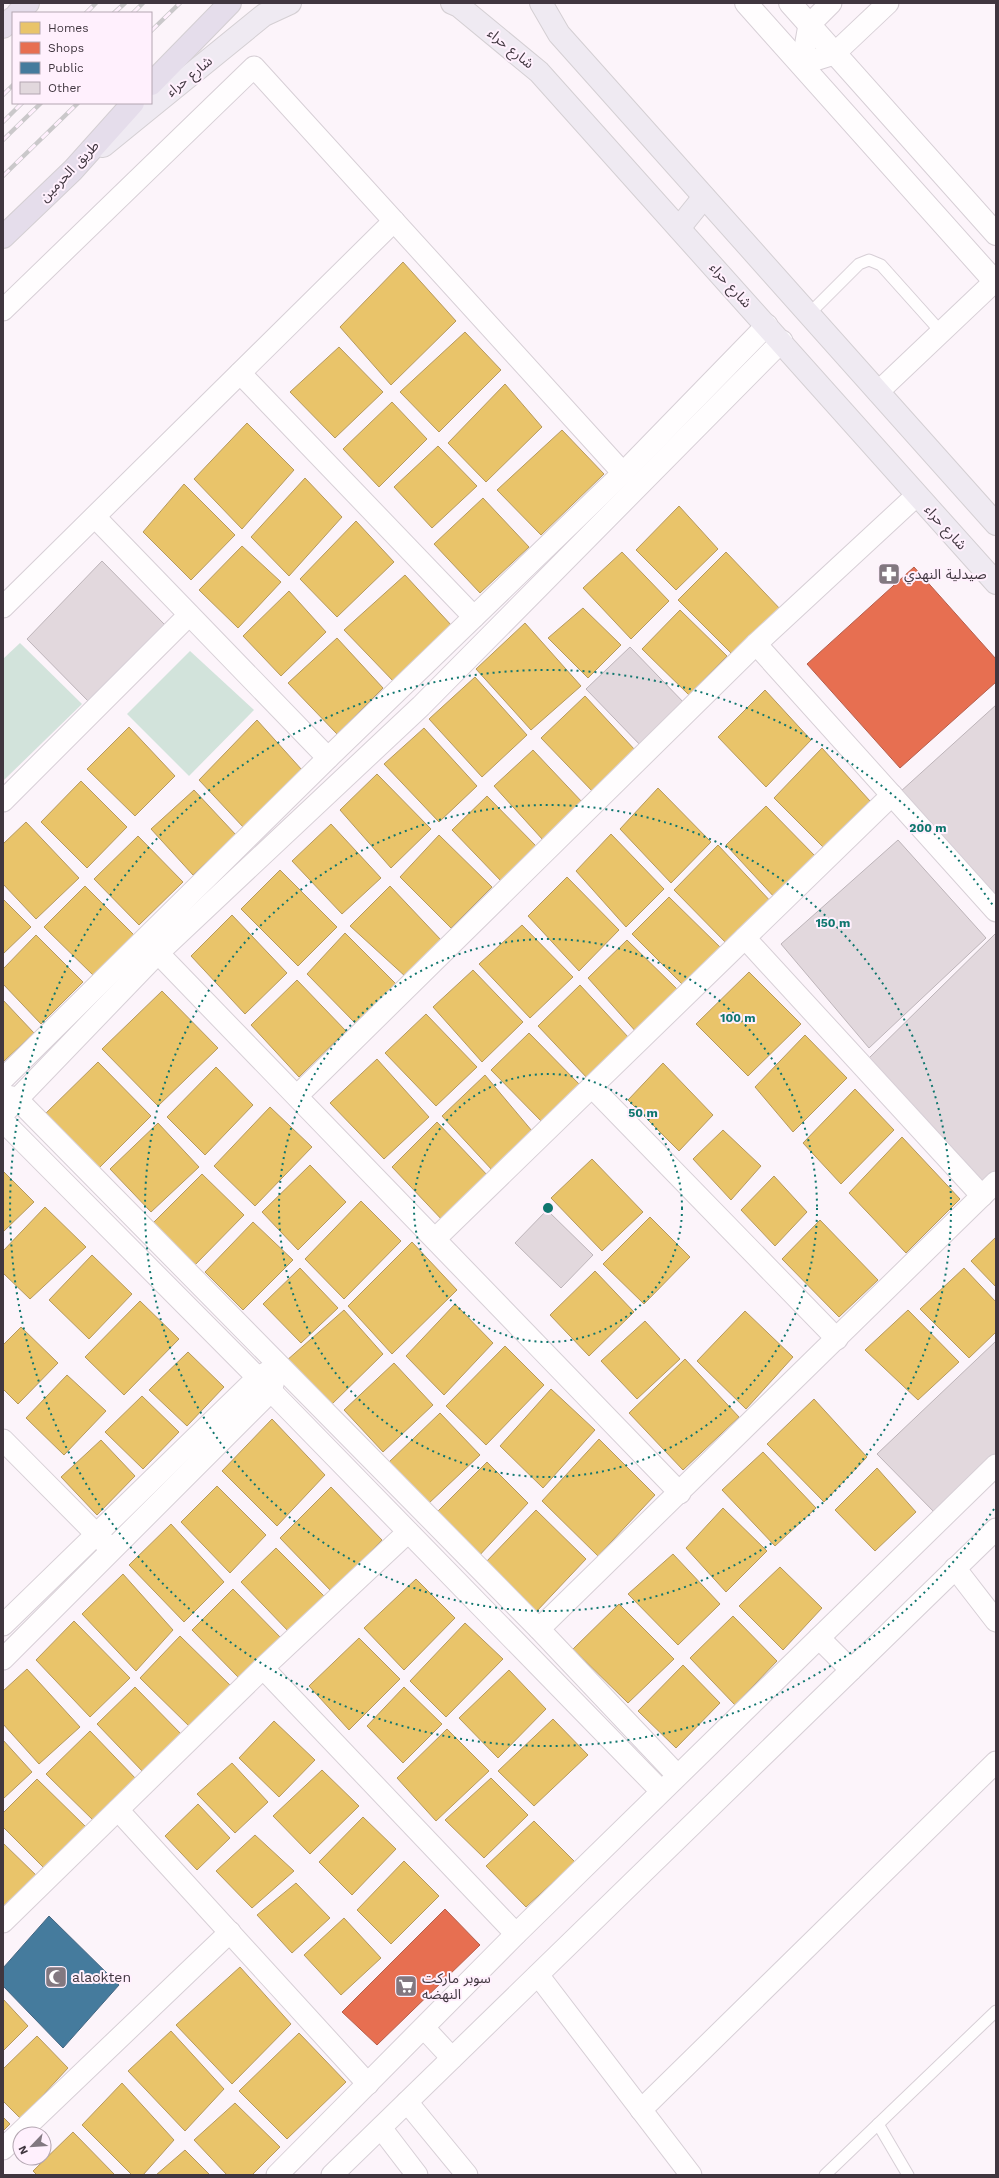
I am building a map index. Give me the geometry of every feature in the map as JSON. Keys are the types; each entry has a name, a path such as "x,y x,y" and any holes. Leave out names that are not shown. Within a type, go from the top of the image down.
{"highway":[{"path":"19,12 28,3"},
{"path":"152,83 230,3"},
{"path":"3,28 12,19"},
{"name":"طريق الحرمين","path":"3,238 73,170 133,104"}],"main road":[{"name":"شارع حراء","path":"73,170 264,15 290,3"},
{"name":"شارع حراء","path":"452,3 459,6 539,72 782,341 996,583"},
{"path":"541,3 559,34 996,524"},
{"path":"680,228 704,197"}],"street":[{"path":"3,17 15,3"},
{"path":"746,3 996,281 878,392"},
{"path":"790,3 996,234"},
{"path":"802,64 809,24 831,3"},
{"path":"802,64 834,54 888,3"},
{"path":"3,310 254,67 624,473"},
{"path":"3,607 394,221"},
{"path":"3,1079 328,758 624,473 767,325"},
{"path":"677,1775 539,1630 278,1366 7,1102 158,953 421,706 782,341"},
{"path":"240,373 474,617"},
{"path":"297,1096 756,644 917,495"},
{"path":"94,517 328,758"},
{"path":"3,801 189,615"},
{"path":"756,644 996,911"},
{"path":"401,688 421,706"},
{"path":"435,1240 892,795"},
{"path":"539,1630 989,1189 745,938"},
{"path":"158,953 680,1493"},
{"path":"592,1087 837,1339"},
{"path":"3,1121 264,1385 661,1791"},
{"path":"3,1659 113,1550 264,1385 278,1366"},
{"path":"3,1625 97,1533 264,1385"},
{"path":"3,1440 113,1550"},
{"path":"277,2175 516,1934 677,1775 996,1465"},
{"path":"332,2175 996,1529"},
{"path":"3,1922 263,1668 408,1532"},
{"path":"955,1568 996,1621"},
{"path":"819,1638 851,1670"},
{"path":"263,1668 516,1934"},
{"path":"641,2110 996,1762"},
{"path":"118,1810 368,2084"},
{"path":"3,2149 230,1932"},
{"path":"538,1976 691,2175"},
{"path":"424,2028 452,2058"},
{"path":"407,2102 467,2175"},
{"path":"381,2128 418,2175"}],"lane":[{"path":"808,314 859,264 869,260 881,265 941,332"},
{"path":"825,2175 996,2011"},
{"path":"878,2124 908,2175"}],"shaded area":[{"path":"20,643 82,704 3,781 3,659"},
{"path":"190,651 254,710 189,776 127,714"}],"building: Homes":[{"path":"403,262 456,321 391,385 340,327"},
{"path":"465,332 501,370 439,432 400,392"},
{"path":"339,347 383,392 335,438 290,392"},
{"path":"505,384 542,427 486,482 448,443"},
{"path":"392,402 427,439 379,487 343,449"},
{"path":"247,423 294,470 242,529 194,479"},
{"path":"562,430 604,474 541,535 497,490"},
{"path":"438,446 477,486 432,528 394,487"},
{"path":"305,478 342,517 289,576 251,537"},
{"path":"184,484 235,535 191,580 143,532"},
{"path":"483,498 529,547 480,593 434,544"},
{"path":"679,506 718,549 676,590 636,550"},
{"path":"356,521 394,562 337,617 300,579"},
{"path":"242,546 281,582 238,628 199,590"},
{"path":"622,552 669,601 631,639 583,588"},
{"path":"726,552 782,611 735,657 678,600"},
{"path":"405,575 452,626 395,683 344,630"},
{"path":"289,591 326,632 281,676 243,636"},
{"path":"583,608 621,645 588,678 548,638"},
{"path":"680,610 727,656 689,695 642,649"},
{"path":"525,623 581,686 531,730 476,669"},
{"path":"337,638 383,688 337,734 288,683"},
{"path":"475,677 527,735 482,777 429,719"},
{"path":"765,690 811,740 766,787 718,737"},
{"path":"585,696 635,750 594,793 541,738"},
{"path":"257,720 302,770 244,828 199,780"},
{"path":"129,727 175,776 135,816 87,769"},
{"path":"424,728 477,786 439,822 384,764"},
{"path":"822,748 870,801 823,847 774,798"},
{"path":"533,750 583,803 543,840 494,786"},
{"path":"377,774 431,829 391,868 340,810"},
{"path":"81,781 127,827 87,868 41,822"},
{"path":"658,788 711,842 671,883 620,829"},
{"path":"194,790 236,835 193,875 151,829"},
{"path":"487,796 536,846 502,882 452,830"},
{"path":"766,806 817,858 776,899 726,845"},
{"path":"26,822 79,878 36,919 3,884 3,844"},
{"path":"331,824 381,878 342,914 292,861"},
{"path":"611,834 664,889 626,927 576,871"},
{"path":"439,835 492,887 451,928 400,877"},
{"path":"138,836 183,882 139,925 94,879"},
{"path":"718,845 774,905 731,948 674,890"},
{"path":"280,870 337,927 298,966 241,909"},
{"path":"567,877 619,930 579,971 528,916"},
{"path":"85,886 135,936 94,976 44,927"},
{"path":"390,886 441,940 406,977 350,926"},
{"path":"669,897 722,949 684,986 632,934"},
{"path":"3,899 31,927 3,954"},
{"path":"232,915 287,973 245,1014 191,956"},
{"path":"522,925 573,977 530,1018 479,964"},
{"path":"345,933 396,984 356,1024 307,974"},
{"path":"36,935 83,982 41,1024 3,984 3,969"},
{"path":"627,940 678,990 638,1034 588,978"},
{"path":"473,970 523,1022 482,1062 433,1007"},
{"path":"749,972 801,1024 748,1076 696,1024"},
{"path":"297,980 346,1031 299,1077 251,1025"},
{"path":"580,985 629,1038 589,1080 538,1026"},
{"path":"162,991 218,1048 158,1106 102,1049"},
{"path":"3,1000 34,1033 3,1062"},
{"path":"426,1014 477,1067 436,1106 385,1053"},
{"path":"529,1033 580,1085 542,1122 491,1070"},
{"path":"805,1035 847,1078 793,1132 755,1087"},
{"path":"377,1059 429,1117 384,1159 330,1103"},
{"path":"98,1062 151,1116 97,1170 43,1116"},
{"path":"663,1063 713,1115 679,1151 628,1100"},
{"path":"216,1067 253,1105 205,1155 167,1117"},
{"path":"485,1075 532,1131 493,1171 442,1116"},
{"path":"855,1089 894,1130 841,1184 803,1143"},
{"path":"270,1107 312,1147 255,1206 214,1166"},
{"path":"437,1122 489,1177 445,1223 392,1167"},
{"path":"158,1123 199,1167 151,1212 110,1169"},
{"path":"723,1130 761,1166 731,1200 693,1159"},
{"path":"902,1137 960,1199 906,1253 849,1193"},
{"path":"592,1159 643,1212 602,1251 551,1198"},
{"path":"310,1165 346,1202 298,1250 262,1212"},
{"path":"3,1171 34,1202 3,1232"},
{"path":"202,1174 244,1215 194,1266 152,1224"},
{"path":"774,1176 807,1212 775,1246 741,1210"},
{"path":"361,1201 401,1241 344,1299 305,1259"},
{"path":"45,1207 86,1247 30,1299 3,1273 3,1251"},
{"path":"650,1217 690,1257 644,1304 603,1264"},
{"path":"820,1220 878,1280 839,1317 782,1259"},
{"path":"253,1222 293,1260 243,1310 205,1272"},
{"path":"996,1237 996,1287 971,1261"},
{"path":"412,1242 457,1290 392,1354 348,1306"},
{"path":"92,1255 132,1294 89,1339 49,1300"},
{"path":"300,1268 338,1308 301,1343 263,1304"},
{"path":"964,1268 996,1302 996,1332 969,1358 920,1309"},
{"path":"595,1271 634,1312 589,1356 550,1315"},
{"path":"140,1301 179,1339 124,1395 85,1357"},
{"path":"455,1304 493,1343 444,1395 406,1356"},
{"path":"344,1310 383,1354 331,1405 286,1361"},
{"path":"908,1310 959,1362 918,1400 865,1350"},
{"path":"745,1311 793,1357 746,1409 697,1361"},
{"path":"645,1321 680,1359 637,1399 601,1361"},
{"path":"21,1327 58,1363 18,1404 3,1389 3,1345"},
{"path":"505,1346 544,1385 486,1445 446,1406"},
{"path":"188,1352 224,1387 187,1426 149,1390"},
{"path":"685,1359 739,1417 683,1470 629,1413"},
{"path":"394,1363 433,1405 383,1452 344,1410"},
{"path":"67,1375 106,1411 64,1455 26,1418"},
{"path":"551,1389 595,1430 543,1488 500,1446"},
{"path":"142,1396 179,1432 143,1469 105,1432"},
{"path":"814,1399 867,1457 824,1502 767,1444"},
{"path":"440,1413 480,1455 428,1504 388,1463"},
{"path":"272,1419 325,1475 277,1526 222,1471"},
{"path":"599,1439 655,1495 598,1556 542,1501"},
{"path":"101,1440 135,1476 97,1515 61,1477"},
{"path":"763,1452 816,1508 775,1546 722,1490"},
{"path":"487,1462 528,1503 477,1558 434,1515"},
{"path":"877,1468 916,1512 875,1551 835,1510"},
{"path":"217,1486 266,1535 230,1573 181,1522"},
{"path":"331,1487 382,1540 332,1592 280,1538"},
{"path":"723,1508 767,1551 726,1592 686,1548"},
{"path":"536,1510 586,1559 536,1612 485,1563"},
{"path":"171,1524 224,1582 184,1622 129,1565"},
{"path":"276,1548 326,1598 290,1633 241,1582"},
{"path":"673,1554 720,1604 678,1645 628,1594"},
{"path":"780,1567 822,1608 783,1650 739,1606"},
{"path":"123,1574 173,1630 136,1671 82,1614"},
{"path":"416,1579 455,1618 404,1670 364,1628"},
{"path":"233,1589 281,1638 240,1679 192,1630"},
{"path":"619,1604 674,1659 628,1703 573,1649"},
{"path":"733,1616 777,1661 735,1705 690,1658"},
{"path":"74,1621 130,1678 90,1717 36,1660"},
{"path":"465,1623 503,1659 446,1717 410,1681"},
{"path":"180,1636 232,1687 191,1728 140,1678"},
{"path":"359,1638 400,1679 349,1730 309,1686"},
{"path":"683,1665 720,1703 676,1748 638,1711"},
{"path":"27,1669 80,1727 39,1764 3,1724 3,1691"},
{"path":"509,1670 546,1709 498,1758 459,1718"},
{"path":"135,1687 183,1736 144,1773 97,1724"},
{"path":"404,1687 442,1724 403,1763 367,1726"},
{"path":"553,1719 588,1755 534,1806 498,1771"},
{"path":"274,1721 315,1760 279,1797 239,1758"},
{"path":"447,1729 489,1771 436,1821 397,1778"},
{"path":"90,1731 137,1780 96,1823 46,1774"},
{"path":"3,1740 32,1772 3,1799"},
{"path":"232,1763 268,1802 235,1833 197,1794"},
{"path":"322,1770 359,1806 310,1854 273,1816"},
{"path":"491,1778 528,1815 484,1858 445,1820"},
{"path":"37,1779 88,1829 47,1871 3,1827 3,1813"},
{"path":"198,1804 230,1838 197,1870 165,1836"},
{"path":"363,1817 396,1849 352,1895 319,1862"},
{"path":"534,1821 575,1862 526,1907 486,1866"},
{"path":"255,1835 294,1871 252,1908 216,1871"},
{"path":"3,1843 39,1878 3,1914"},
{"path":"404,1861 439,1896 391,1944 357,1910"},
{"path":"296,1883 330,1918 292,1953 257,1915"},
{"path":"344,1918 381,1958 341,1995 304,1955"},
{"path":"240,1967 291,2024 232,2084 176,2025"},
{"path":"3,1999 28,2026 3,2051"},
{"path":"171,2031 224,2089 185,2131 128,2071"},
{"path":"299,2033 346,2082 287,2139 239,2091"},
{"path":"37,2036 68,2068 21,2119 3,2101 3,2069"},
{"path":"122,2083 174,2140 143,2175 132,2175 82,2125"},
{"path":"235,2103 280,2147 252,2175 227,2175 194,2140"},
{"path":"3,2117 10,2124 3,2131"},
{"path":"73,2132 115,2175 37,2175 33,2171 38,2166 52,2166 52,2152"},
{"path":"185,2150 210,2175 156,2175"}],"building: Shops":[{"path":"914,567 996,659 996,682 900,768 807,664"},
{"path":"445,1909 480,1945 377,2045 342,2012"}],"building: Public":[{"name":"alaokten","path":"49,1916 119,1985 63,2048 3,1986 3,1968"}],"building: Other":[{"path":"102,561 166,626 89,702 27,639"},
{"path":"630,647 688,707 644,749 586,689"},
{"path":"996,705 996,899 900,792"},
{"path":"898,840 986,938 869,1048 781,944"},
{"path":"996,933 996,1171 982,1185 866,1061"},
{"path":"547,1210 593,1255 561,1288 515,1243"},
{"path":"996,1341 996,1462 939,1517 877,1454"}],"railway":[{"path":"87,12 96,3"},
{"path":"115,12 125,3"},
{"path":"134,12 143,3"},
{"path":"152,30 180,3"},
{"path":"3,95 12,86"},
{"path":"3,122 21,104"},
{"path":"3,140 40,104"},
{"path":"3,176 77,104"}],"place":[{"name":"صيدلية النهدي","path":"889,574"},
{"name":"alaokten","path":"56,1977"},
{"name":"سوبر ماركت النهضه","path":"406,1986"}]}
